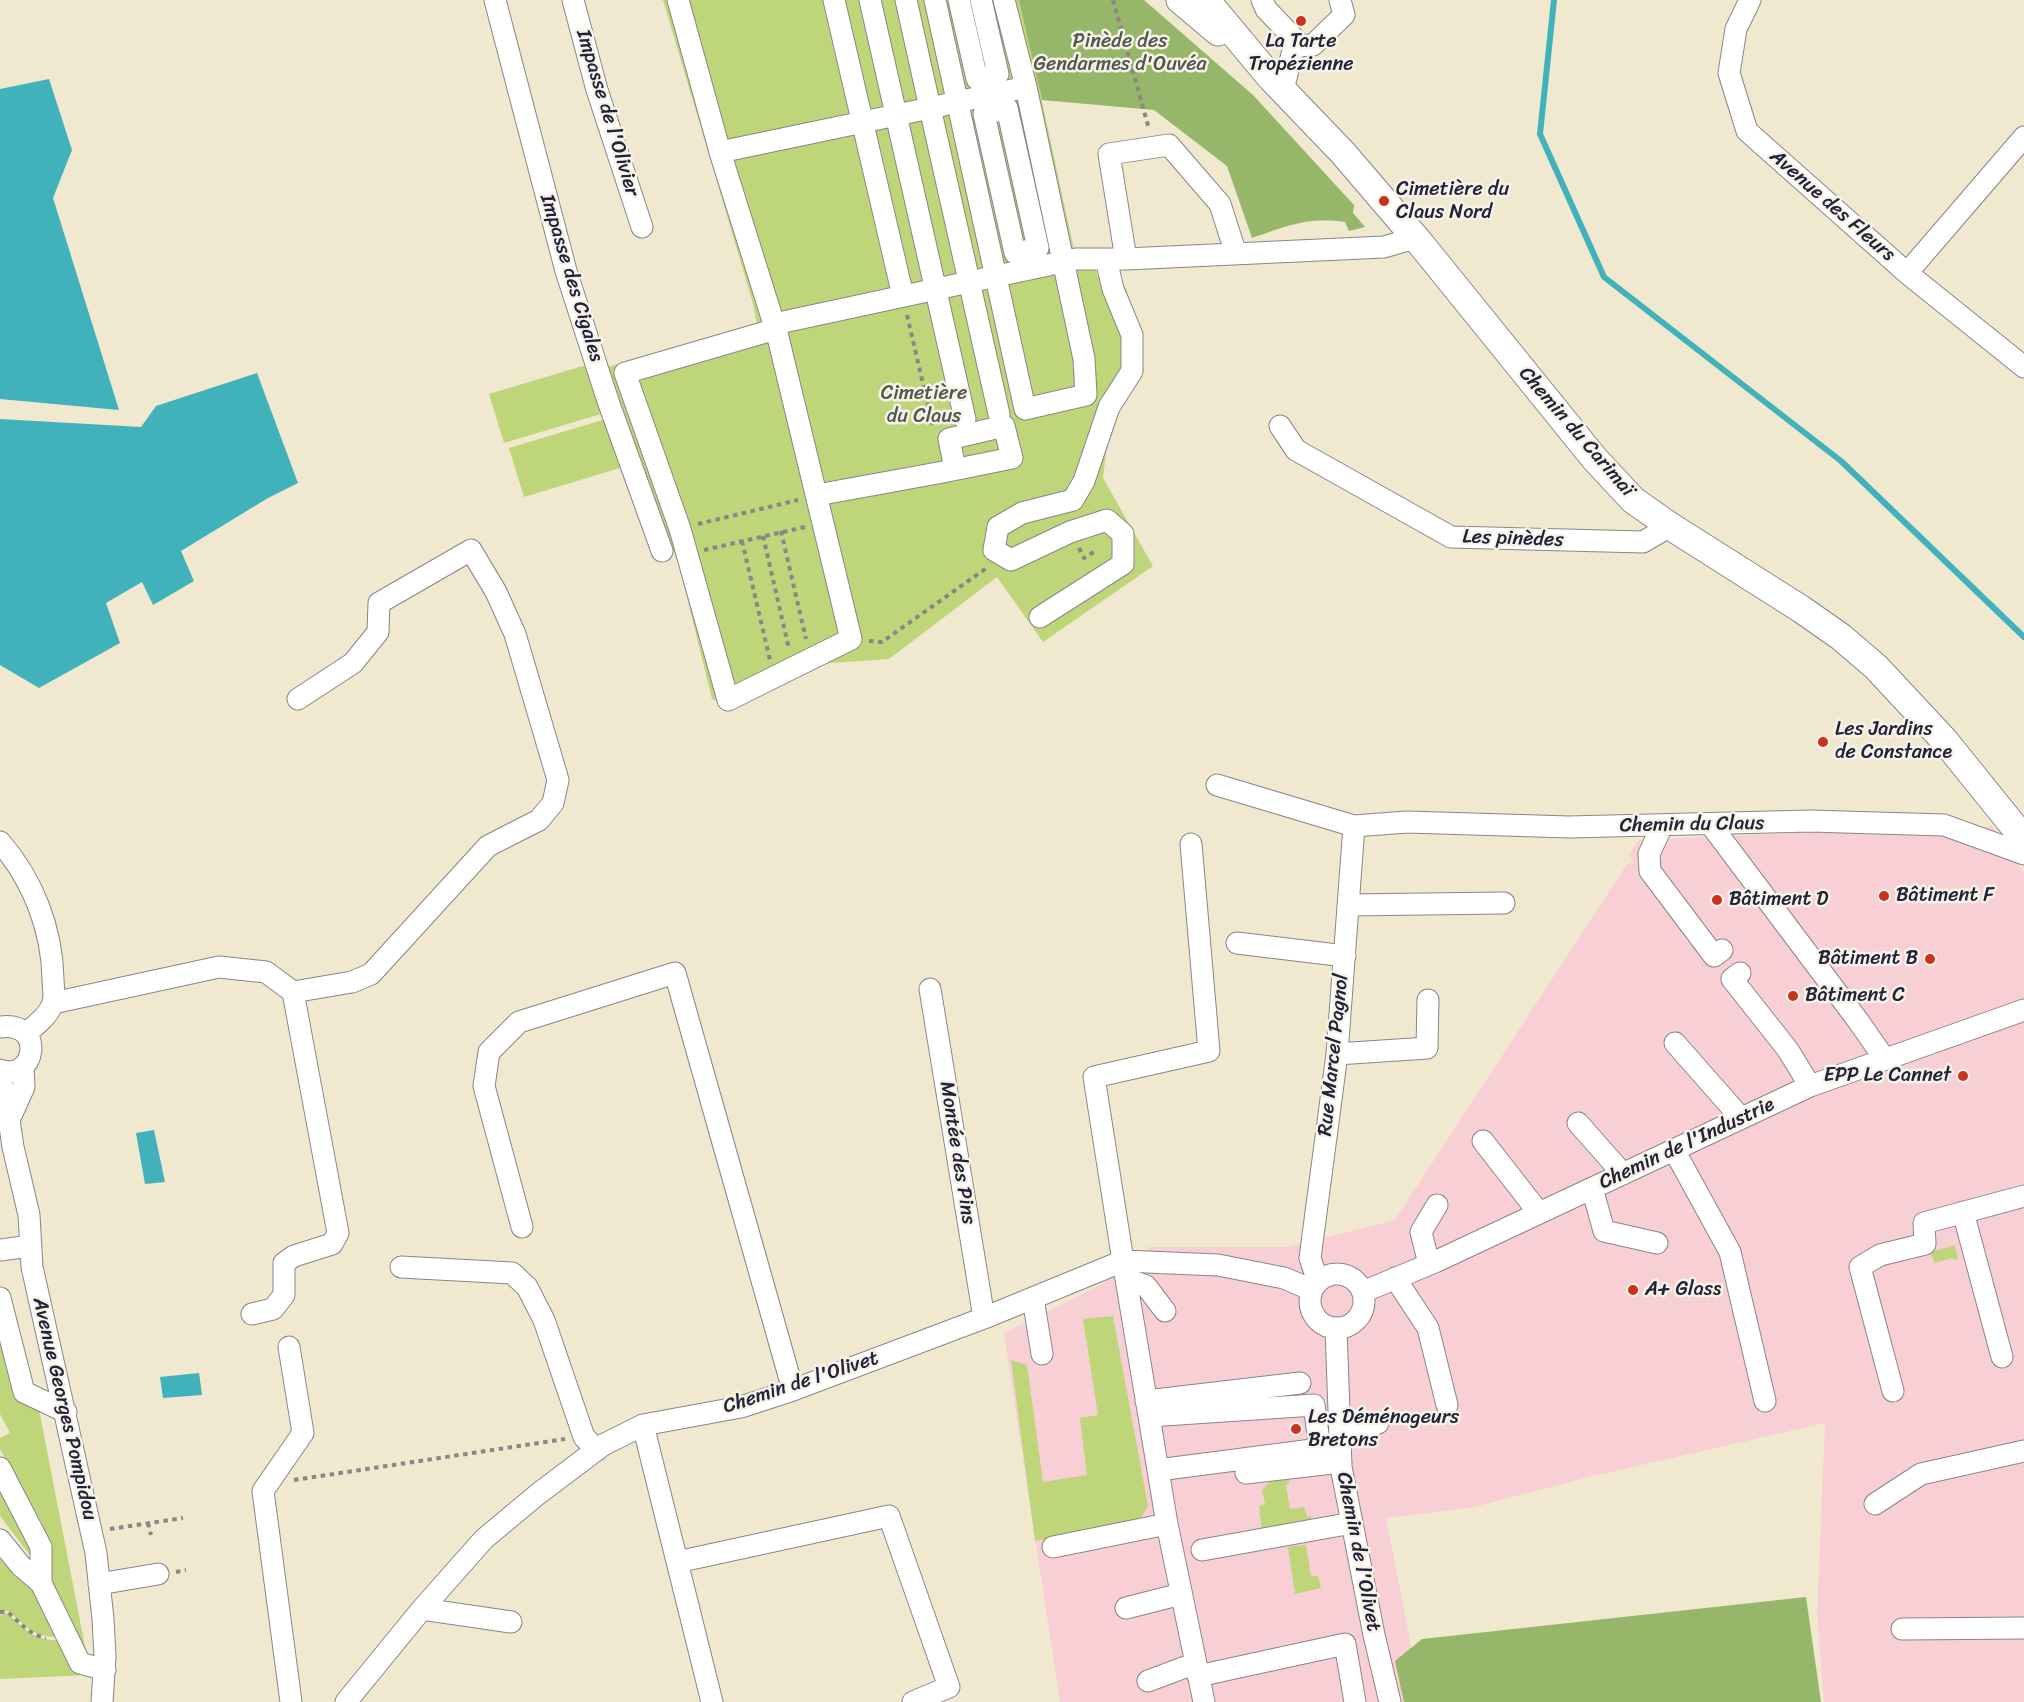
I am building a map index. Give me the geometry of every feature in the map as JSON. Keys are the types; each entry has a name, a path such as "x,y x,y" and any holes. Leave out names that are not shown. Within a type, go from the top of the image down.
{"main road":[{"name":"Chemin du Carimaï","path":"1180,0 1277,84"},
{"name":"Chemin du Carimaï","path":"1206,0 1277,84 1343,153 1594,458 1634,500 1670,526 1841,637 1876,668 1945,741 2024,839"}],"street":[{"name":"Impasse des Cigales","path":"495,0 566,272 662,551"},
{"name":"Impasse de l'Olivier","path":"573,0 597,90 642,226"},
{"path":"678,0 720,152 775,327 851,639 728,700 680,529 625,373 775,327 996,276 1028,260"},
{"path":"834,0 903,296"},
{"path":"870,0 964,419"},
{"path":"906,0 999,414"},
{"path":"935,0 1025,409 1086,395 1084,359 1026,87 1004,0"},
{"path":"959,0 977,79 992,94"},
{"path":"981,0 998,74 984,114 1015,253 1028,260 1063,262 1076,259 1384,247 1415,238"},
{"path":"1262,0 1266,9 1301,46"},
{"path":"1277,84 1294,46 1313,45 1344,15 1340,0"},
{"name":"Avenue des Fleurs","path":"1750,0 1736,29 1729,73 1747,131 1907,273 2024,367"},
{"path":"720,152 1026,87"},
{"path":"1907,273 2024,137"},
{"path":"1040,618 1123,564 1123,534 1107,520 1070,532 1011,560 994,550 998,527 1022,513 1073,500 1084,481 1108,407 1132,371 1132,335 1113,289 1116,259 1109,154 1169,145 1220,204 1236,254"},
{"name":"Les pinèdes","path":"1280,426 1296,450 1451,537 1643,542 1670,526"},
{"path":"817,495 956,469"},
{"path":"293,992 352,982 371,974 488,846 539,820 553,803 558,780 515,634 496,592 471,550 380,603 378,632 353,663 298,699"},
{"path":"1217,785 1354,826"},
{"name":"Chemin du Claus","path":"1354,826 1407,822 1569,827 1810,821 1944,825 2024,854"},
{"path":"1711,825 1884,1058"},
{"name":"Rue Marcel Pagnol","path":"1315,1286 1310,1258 1337,1054 1354,826"},
{"path":"1662,826 1648,854 1650,871 1714,956 1722,950"},
{"path":"0,842 13,857 39,906 52,959 53,1004 37,1026 9,1026"},
{"path":"1191,844 1209,1051 1094,1077 1167,1524 1204,1702"},
{"path":"1348,905 1504,903"},
{"path":"1237,943 1345,956"},
{"path":"53,1004 219,967 266,972 293,992 338,1233 332,1244 294,1256 284,1263 284,1295 273,1310 252,1314"},
{"path":"522,1227 484,1086 489,1052 519,1022 675,973 793,1390"},
{"path":"1740,973 1732,979 1788,1050 1810,1086"},
{"name":"Montée des Pins","path":"930,989 984,1318"},
{"path":"1337,1054 1427,1048 1428,1000"},
{"name":"Chemin de l'Industrie","path":"1363,1292 1429,1264 1810,1086 2022,1009"},
{"path":"0,1070 14,1072 23,1067 31,1057 32,1044 9,1026"},
{"path":"1675,1043 1741,1118"},
{"path":"10,1118 24,1087 23,1067"},
{"name":"Avenue Georges Pompidou","path":"0,1081 5,1092 13,1147 29,1215 32,1267 92,1532 104,1619 105,1670 102,1702"},
{"path":"1578,1123 1623,1174"},
{"path":"1483,1141 1539,1213"},
{"path":"1674,1150 1730,1252 1765,1401"},
{"path":"1592,1188 1604,1232 1657,1243"},
{"path":"1893,1391 1860,1267 1880,1255 1925,1244 1924,1223 2024,1196"},
{"path":"1429,1264 1421,1232 1437,1205"},
{"path":"1964,1212 2002,1357"},
{"path":"0,1250 30,1246"},
{"name":"Chemin de l'Olivet","path":"346,1702 422,1609 484,1539 538,1494 591,1443 621,1435 643,1425 741,1407 793,1390 1033,1298 1124,1270 1218,1265 1315,1286"},
{"path":"401,1267 512,1273 528,1287 544,1320 591,1443"},
{"path":"1124,1270 1146,1286 1165,1311"},
{"path":"1343,1274 1358,1284 1363,1292 1364,1300 1359,1317 1352,1323 1336,1328 1327,1326 1314,1315 1310,1299 1315,1286 1325,1276 1343,1274"},
{"path":"1395,1278 1428,1328 1447,1405"},
{"path":"0,1298 24,1392 66,1412"},
{"path":"1033,1298 1042,1354"},
{"name":"Chemin de l'Olivet","path":"1336,1328 1341,1462 1374,1635 1390,1702"},
{"path":"289,1347 303,1433 263,1491 291,1702"},
{"path":"1148,1408 1300,1383"},
{"path":"1148,1408 1314,1405 1320,1449 1158,1470"},
{"path":"1340,1437 1378,1423"},
{"path":"643,1425 712,1702"},
{"path":"1875,1504 1921,1474 2024,1451"},
{"path":"1197,1479 1341,1462"},
{"path":"0,1468 41,1547 42,1583 80,1663 105,1670"},
{"path":"677,1562 889,1516 949,1687 913,1702"},
{"path":"1202,1550 1352,1523"},
{"path":"1053,1547 1167,1524"},
{"path":"0,1540 21,1566 42,1583"},
{"path":"99,1584 158,1574"},
{"path":"1126,1608 1181,1594"},
{"path":"422,1609 511,1622"},
{"path":"1902,1629 2024,1628"},
{"path":"1148,1681 1197,1669 1345,1644 1355,1702"}],"path":[{"path":"1113,0 1154,148"},
{"path":"903,296 934,432"},
{"path":"680,529 817,495"},
{"path":"706,561 703,550 802,526 813,529"},
{"path":"781,531 802,663"},
{"path":"763,536 802,663"},
{"path":"742,541 774,677"},
{"path":"851,639 882,642 992,564 994,550"},
{"path":"263,1491 276,1483 591,1443"},
{"path":"92,1532 183,1518"},
{"path":"148,1523 151,1535"},
{"path":"0,1612 8,1612 25,1629 35,1634 52,1638"}],"shaded area":[{"path":"1993,826 2024,872 2024,1702 1824,1702 1817,1614 1825,1423 1593,1476 1470,1508 1386,1518 1422,1702 1060,1702 1004,1333 1101,1285 1149,1247 1287,1247 1395,1220 1627,864 1635,863 1629,855 1639,840 1884,829 1927,833"}],"green space":[{"name":"Cimetière du Claus","path":"663,0 1102,0 1031,50 1076,259 1094,265 1103,290 1126,288 1144,370 1109,426 1103,478 1153,566 1043,642 997,577 889,659 803,665 736,708 712,699 680,569 608,367 757,324 752,300"},
{"name":"Pinède des Gendarmes d'Ouvéa","path":"1019,0 1144,0 1253,95 1354,205 1353,213 1365,227 1349,231 1345,222 1308,222 1287,226 1252,238 1227,166 1154,110 1042,100"},
{"path":"586,365 601,414 504,443 489,394"},
{"path":"606,419 620,468 524,497 509,448"},
{"path":"1955,1245 1958,1259 1953,1258 1934,1263 1931,1252"},
{"path":"0,1314 38,1404 86,1652 52,1580 49,1552 39,1527 42,1523 0,1449 0,1438 10,1433 0,1414"},
{"path":"1113,1316 1148,1506 1139,1521 1035,1541 1011,1360 1027,1365 1043,1482 1087,1475 1080,1418 1098,1415 1083,1319"},
{"path":"1288,1476 1289,1484 1286,1485 1290,1509 1304,1507 1307,1517 1311,1516 1311,1524 1262,1531 1259,1506 1265,1504 1262,1490 1274,1478"},
{"path":"0,1481 29,1533 32,1558 0,1516"},
{"path":"1306,1545 1311,1576 1318,1576 1321,1588 1295,1594 1288,1547"},
{"path":"0,1548 38,1598 57,1637 41,1635 25,1626 8,1611 0,1611"},
{"path":"1806,1597 1821,1702 1404,1702 1395,1661 1422,1639"},
{"path":"7,1613 35,1636 59,1640 89,1675 0,1679 0,1615"}],"water":[{"path":"49,79 72,150 53,198 119,410 0,399 0,89"},
{"path":"257,373 298,483 268,498 181,551 194,581 153,605 142,582 106,603 120,643 39,688 0,665 0,419 141,427 156,406"},
{"path":"154,1130 165,1182 145,1184 136,1133"},
{"path":"199,1373 202,1395 163,1398 160,1377"}],"waterway":[{"path":"1554,0 1540,134 1604,277 1841,461 2024,637"}],"place":[{"name":"La Tarte Tropézienne","path":"1301,21"},
{"name":"Cimetière du Claus Nord","path":"1384,201"},
{"name":"Les Jardins de Constance","path":"1823,742"},
{"name":"Bâtiment F","path":"1884,896"},
{"name":"Bâtiment D","path":"1717,900"},
{"name":"Bâtiment B","path":"1930,959"},
{"name":"Bâtiment C","path":"1793,996"},
{"name":"EPP Le Cannet","path":"1963,1076"},
{"name":"A+ Glass","path":"1633,1290"},
{"name":"Les Déménageurs Bretons","path":"1296,1429"}]}
